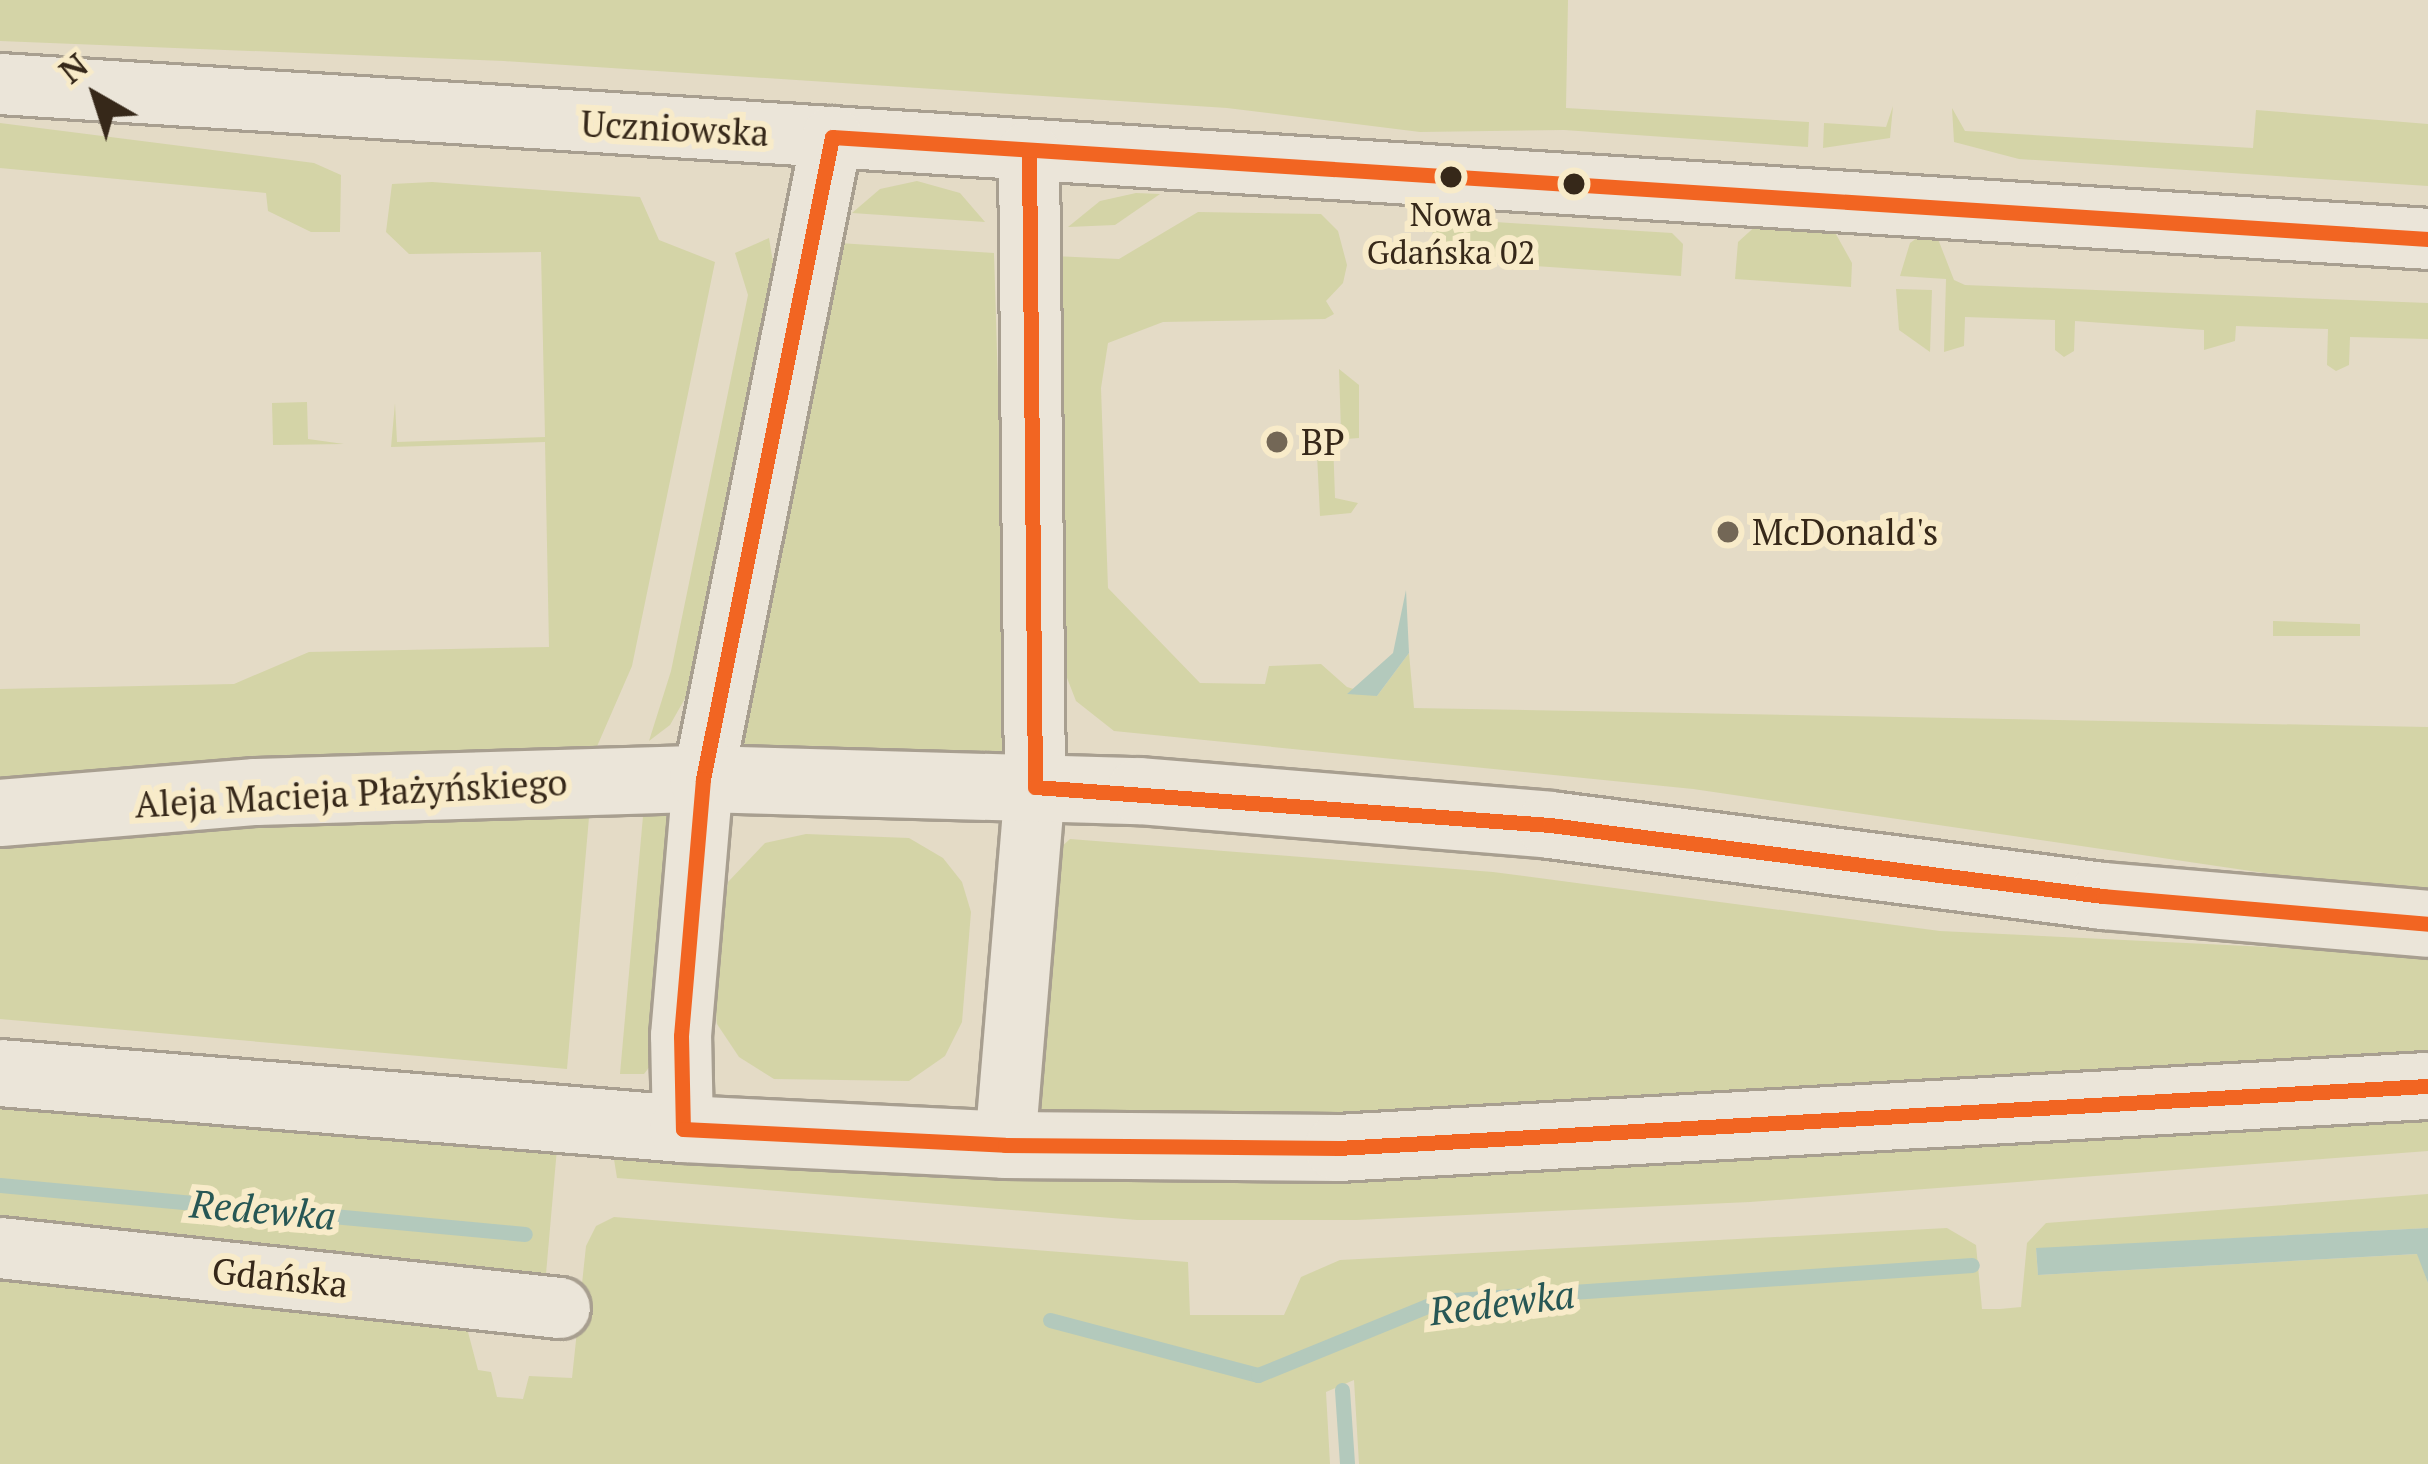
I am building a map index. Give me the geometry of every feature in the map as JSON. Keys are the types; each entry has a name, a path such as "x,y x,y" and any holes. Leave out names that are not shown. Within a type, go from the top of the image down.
{"main road":[{"name":"Aleja Macieja Płażyńskiego","path":"0,813 256,792 703,778 1035,787 1550,825 2103,896 2428,924"},
{"path":"0,1073 683,1129 1005,1145 1361,1147 2428,1086"}],"street":[{"name":"Uczniowska","path":"0,84 2428,239"},
{"path":"683,1129 681,1036 703,778 832,137"},
{"path":"1005,1145 1035,787 1029,151"},
{"name":"Gdańska","path":"0,1248 560,1308"}],"green space":[{"path":"0,0 1568,0 1566,108 1809,122 1808,147 1564,130 1420,132 1227,108 504,61 0,41"},
{"path":"1893,106 1890,138 1823,148 1824,123 1886,127"},
{"path":"1952,108 1965,131 2253,148 2256,110 2428,124 2428,186 2019,159 1954,142"},
{"path":"0,123 314,163 341,175 340,232 311,232 268,211 266,193 0,168"},
{"path":"917,181 960,193 985,222 852,213 880,189"},
{"path":"432,182 640,197 659,240 715,262 632,666 595,751 0,785 0,689 234,684 309,652 549,647 545,442 391,447 395,403 397,442 545,437 541,252 409,254 386,232 392,184"},
{"path":"1136,193 1160,194 1115,225 1068,227 1100,201"},
{"path":"1198,212 1321,214 1338,231 1347,265 1343,283 1326,301 1334,314 1325,319 1163,322 1108,343 1101,388 1108,588 1200,683 1265,684 1269,666 1321,664 1347,687 1377,696 1409,653 1414,708 2428,727 2428,897 1693,789 1114,731 1076,701 1062,665 1053,256 1119,259"},
{"path":"1448,219 1672,233 1683,244 1681,276 1430,259 1433,229"},
{"path":"1759,223 1832,227 1852,263 1851,287 1735,279 1738,242"},
{"path":"1924,233 1938,239 1954,280 1965,285 2428,303 2428,339 2350,337 2349,365 2336,371 2327,365 2328,329 2236,326 2235,341 2204,350 2204,330 2075,321 2074,351 2064,357 2055,350 2055,320 1965,317 1964,346 1944,352 1946,279 1900,276 1910,243"},
{"path":"769,238 775,274 692,686 670,725 649,741 671,671 748,295 735,253"},
{"path":"839,243 994,253 1009,748 1003,755 739,746"},
{"path":"1896,289 1932,290 1930,352 1899,330"},
{"path":"1339,369 1359,385 1359,438 1333,440 1335,498 1358,503 1351,513 1320,516 1316,434 1341,432"},
{"path":"307,402 308,439 344,444 273,445 272,403"},
{"path":"2273,621 2360,624 2360,636 2273,636"},
{"path":"644,805 673,808 651,1065 644,1074 620,1074"},
{"path":"590,806 567,1069 0,1019 0,840"},
{"path":"806,834 909,838 943,858 962,882 971,912 962,1022 945,1056 909,1081 774,1079 739,1057 717,1024 713,984 728,882 765,843"},
{"path":"1070,839 1493,872 1940,931 2428,955 2428,1055 1546,1114 1037,1118 1059,849"},
{"path":"0,1101 557,1150 546,1276 0,1228"},
{"path":"2428,1110 2428,1151 1750,1202 1356,1220 1137,1220 617,1178 613,1153"},
{"path":"2428,1194 2428,1228 2036,1249 2038,1275 2418,1254 2428,1283 2428,1464 1359,1464 1354,1380 1326,1392 1330,1464 0,1464 0,1269 436,1311 468,1332 478,1370 491,1372 497,1397 523,1399 529,1376 572,1378 586,1246 596,1226 614,1217 1188,1262 1190,1315 1284,1315 1301,1277 1340,1260 1947,1228 1976,1245 1982,1309 2000,1309 2021,1307 2027,1243 2046,1223"}],"shaded area":[{"path":"1406,590 1409,653 1377,696 1347,694 1393,653"},
{"path":"2428,1228 2428,1283 2417,1254 2038,1275 2036,1248"}],"waterway":[{"name":"Redewka","path":"0,1185 525,1234"},
{"name":"Redewka","path":"1050,1320 1258,1375 1439,1301 1972,1265"},
{"path":"1342,1390 1347,1464"}],"transit line":[{"path":"2428,239 832,137 703,779 681,1036 683,1129 1005,1145 1338,1148 2428,1086"},
{"path":"1029,151 1035,787 1550,825 2103,896 2428,924"}],"place":[{"name":"Nowa Gdańska 02","path":"1451,177"},
{"name":"BP","path":"1277,442"},
{"name":"McDonald's","path":"1728,532"}]}
